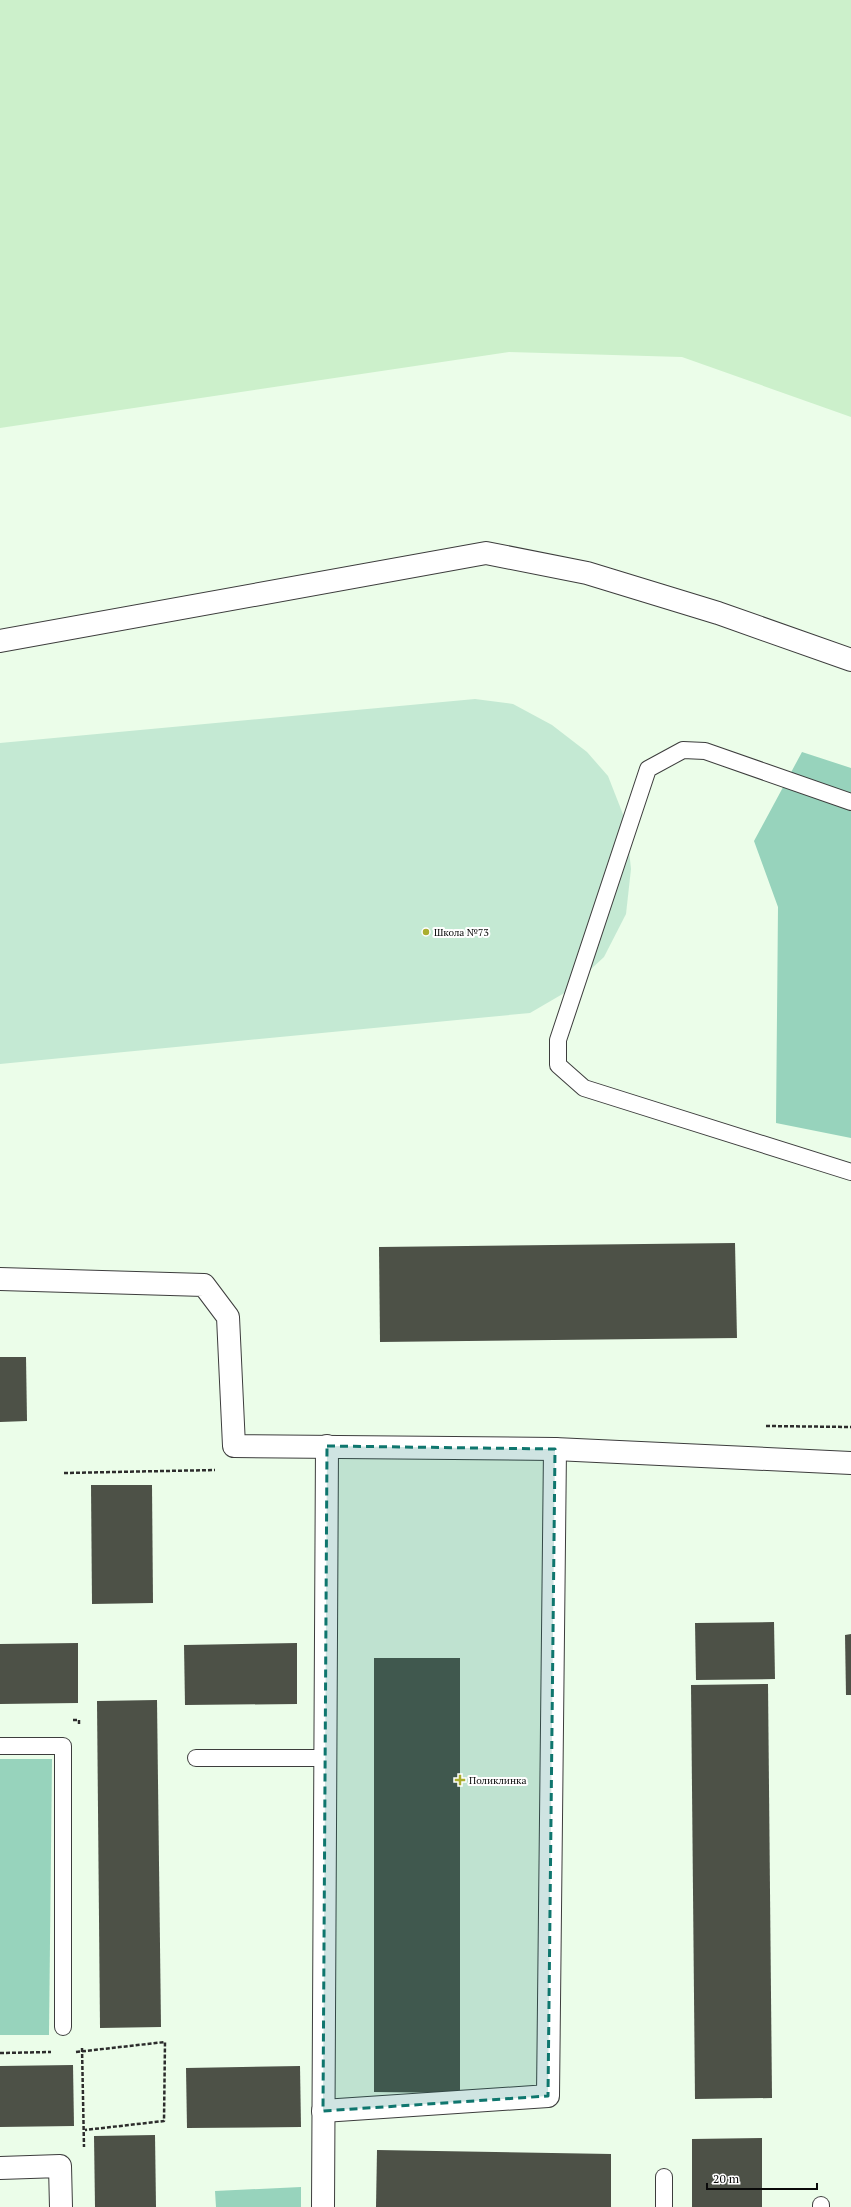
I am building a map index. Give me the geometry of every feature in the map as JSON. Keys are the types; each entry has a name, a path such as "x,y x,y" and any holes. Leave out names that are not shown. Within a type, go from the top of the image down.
{"street":[{"path":"0,641 486,553 587,573 718,613 851,660"},
{"path":"0,1279 204,1285 228,1317 234,1446 555,1449 851,1464"},
{"path":"323,2207 327,1446"},
{"path":"323,2111 548,2096 555,1449"},
{"path":"0,2168 60,2166 61,2207"}],"lane":[{"path":"851,802 705,751 683,750 648,769 558,1040 558,1066 584,1088 851,1172"},
{"path":"0,1746 63,1746 63,2027"},
{"path":"196,1758 325,1758"},
{"path":"664,2177 664,2207"}],"path":[{"path":"75,2052 164,2042 164,2121 85,2130 82,2052"},
{"path":"0,2053 52,2052"}],"highlighted area":[{"path":"327,1446 555,1449 548,2096 323,2111"}],"green space":[{"path":"0,0 851,0 851,417 682,357 509,352 0,428"},
{"path":"475,699 513,704 552,725 587,752 608,776 626,822 631,869 626,914 604,957 566,992 530,1013 0,1064 0,743"},
{"path":"802,752 851,768 851,1138 776,1123 778,907 754,841"},
{"path":"0,1759 52,1759 49,2035 0,2035"},
{"path":"301,2187 301,2207 216,2207 215,2191"}],"building":[{"path":"735,1243 737,1338 380,1342 379,1247"},
{"path":"0,1357 26,1357 27,1421 0,1422"},
{"path":"91,1485 152,1485 153,1603 92,1604"},
{"path":"774,1622 775,1679 696,1680 695,1623"},
{"path":"851,1634 851,1695 846,1695 845,1635"},
{"path":"78,1643 78,1703 0,1704 0,1644"},
{"path":"297,1643 297,1704 185,1705 184,1645"},
{"path":"374,1658 460,1658 460,2093 374,2092"},
{"path":"768,1684 772,2098 695,2099 691,1685"},
{"path":"157,1700 161,2027 100,2028 97,1701"},
{"path":"73,2065 74,2126 0,2127 0,2066"},
{"path":"300,2066 301,2127 187,2128 186,2068"},
{"path":"155,2135 156,2207 95,2207 94,2136"},
{"path":"762,2138 762,2207 692,2207 692,2139"},
{"path":"377,2150 611,2154 611,2207 376,2207"}],"place":[{"name":"Школа №73","path":"426,932"},
{"name":"Поликлинка","path":"460,1780"}]}
